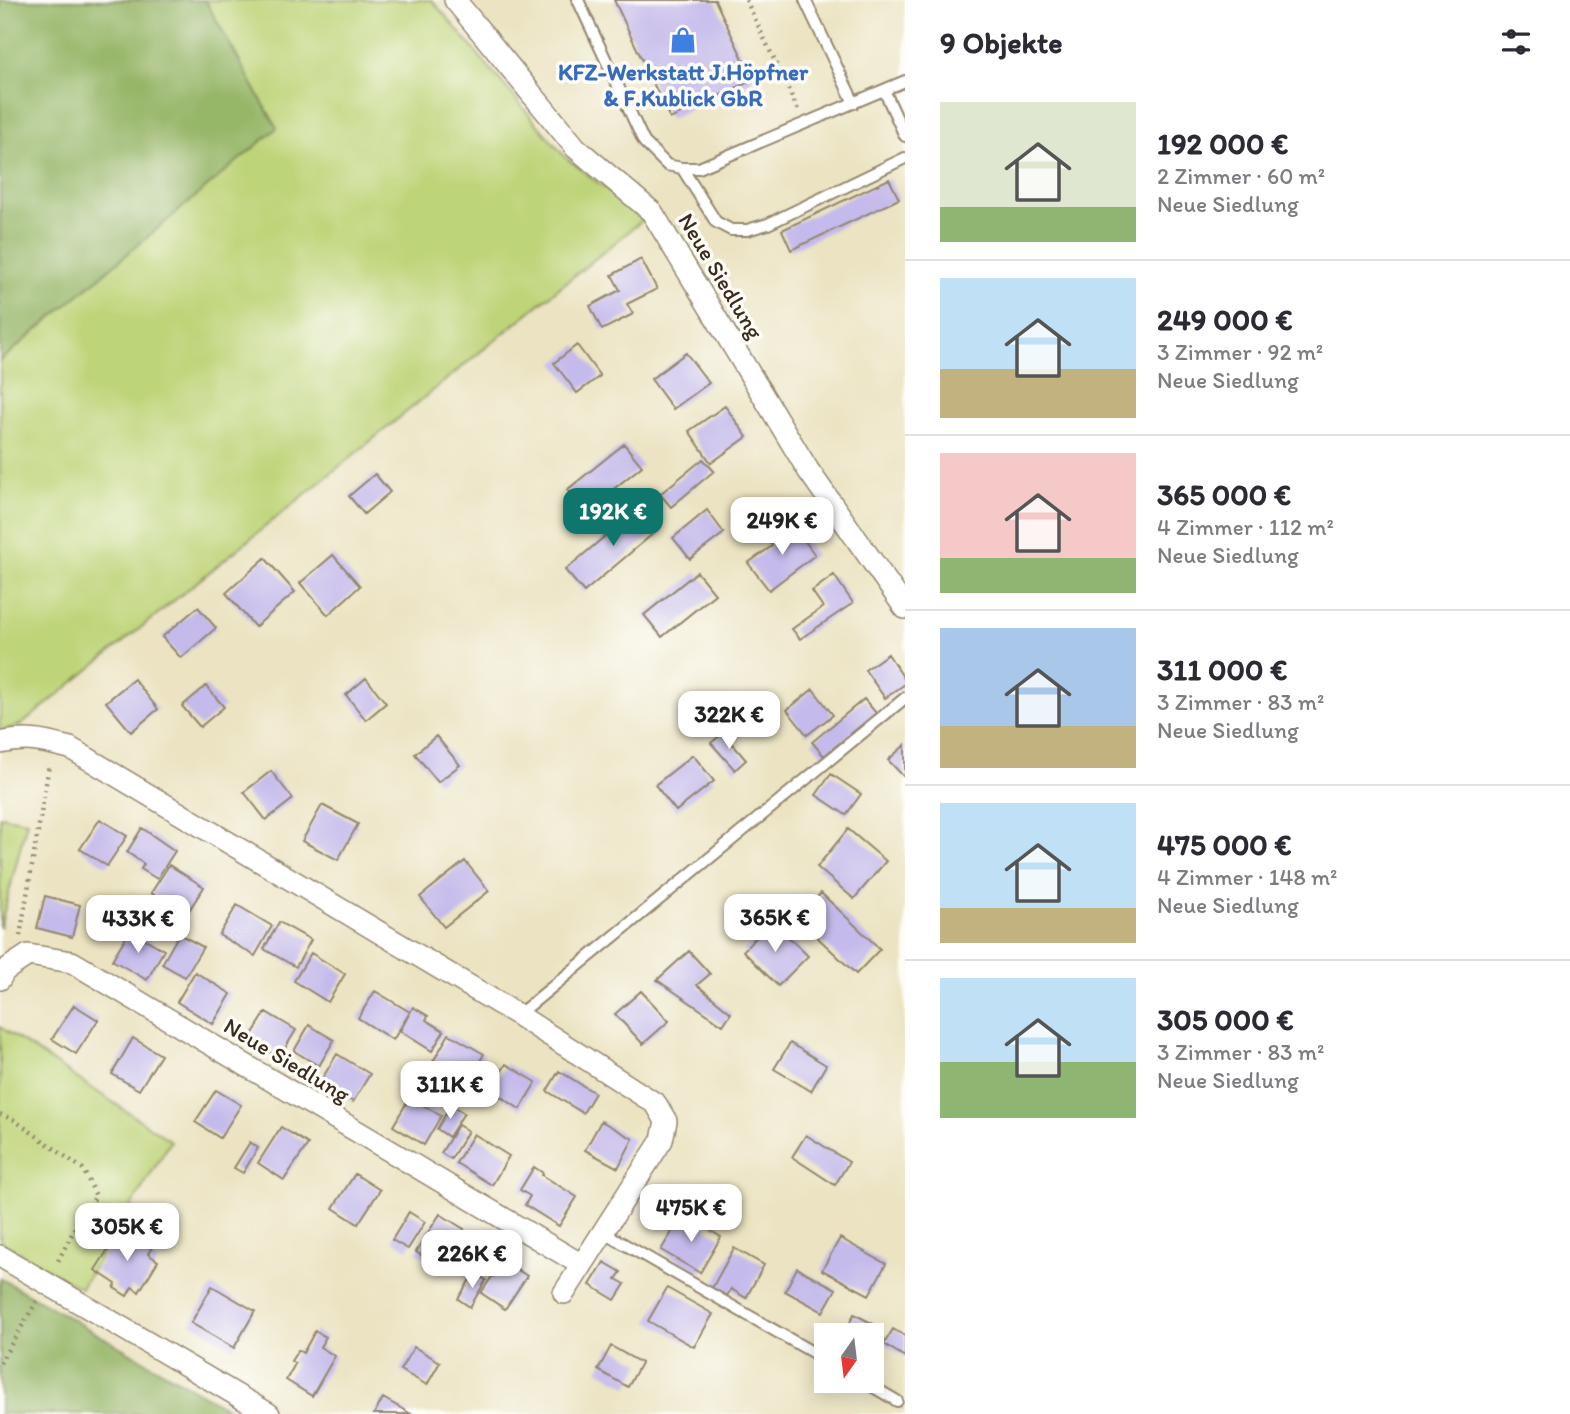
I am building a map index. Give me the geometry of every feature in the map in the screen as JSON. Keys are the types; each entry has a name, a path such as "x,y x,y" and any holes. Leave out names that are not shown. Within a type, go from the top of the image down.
{"street":[{"name":"Neue Siedlung","path":"455,0 576,148 652,212 808,470 905,608"},
{"path":"0,743 20,739 38,740 70,748 519,1015 656,1104 666,1121 662,1140 564,1293"},
{"name":"Neue Siedlung","path":"16,963 28,956 72,962 582,1265"},
{"path":"0,979 4,971 16,963"},
{"path":"0,1256 270,1414"}],"lane":[{"path":"579,0 644,142 667,164 682,168 699,168 905,81"},
{"path":"805,0 854,103"},
{"path":"884,90 905,136"},
{"path":"682,168 716,222 731,230 747,230 768,224 905,158"},
{"path":"519,1015 905,698"},
{"path":"603,1232 814,1353"},
{"path":"883,1393 897,1401"}],"path":[{"path":"746,0 804,123"},
{"path":"16,963 46,778 55,745"},
{"path":"0,1114 14,1120 83,1169 96,1196 76,1226 48,1283 0,1363"}],"green space":[{"path":"0,0 205,0 277,128 0,361"},
{"path":"205,0 432,0 565,157 644,219 22,724 0,732 0,361 276,128"},
{"path":"0,816 27,821 0,928"},
{"path":"0,1027 171,1141 81,1288 0,1241"},
{"path":"0,1278 237,1414 0,1414"}],"building":[{"name":"KFZ-Werkstatt J.Höpfner & F.Kublick GbR","path":"614,0 715,0 753,80 670,119"},
{"path":"889,179 899,199 791,250 782,230"},
{"path":"641,259 657,289 627,304 633,314 602,330 590,306 620,290 612,275"},
{"path":"577,345 600,376 577,393 554,363"},
{"path":"686,353 709,383 673,409 651,379"},
{"path":"725,406 747,437 711,463 689,431"},
{"path":"624,444 642,466 585,512 567,490"},
{"path":"703,459 714,471 671,507 660,494"},
{"path":"375,474 390,492 364,514 349,496"},
{"path":"642,505 661,527 584,592 565,570"},
{"path":"707,510 724,533 690,559 673,538"},
{"path":"792,524 815,555 769,590 748,563 772,546 769,541"},
{"path":"333,555 360,586 328,615 300,583"},
{"path":"265,558 295,592 255,627 226,593"},
{"path":"697,572 715,594 662,637 644,615"},
{"path":"834,575 853,603 800,639 792,629 823,607 812,591"},
{"path":"198,607 216,628 181,658 162,637"},
{"path":"888,654 905,684 885,698 865,670"},
{"path":"366,678 386,703 366,720 346,695"},
{"path":"134,679 158,709 131,732 106,702"},
{"path":"206,686 224,707 200,727 182,706"},
{"path":"813,689 833,715 807,735 787,710"},
{"path":"864,699 876,713 824,756 812,742"},
{"path":"723,733 746,760 735,770 711,743"},
{"path":"436,736 460,765 438,782 415,754"},
{"path":"905,745 905,778 888,760"},
{"path":"693,755 714,781 676,811 655,785"},
{"path":"271,771 293,799 266,820 244,792"},
{"path":"831,774 861,794 846,815 816,795"},
{"path":"322,805 358,824 338,860 302,841"},
{"path":"100,819 127,836 107,866 80,849"},
{"path":"142,828 175,851 157,879 141,869 144,864 127,852"},
{"path":"848,829 886,861 854,899 817,867"},
{"path":"465,861 489,891 444,927 420,897"},
{"path":"169,865 204,887 186,915 151,893"},
{"path":"821,893 880,949 856,974 797,918"},
{"path":"45,896 80,905 72,937 37,928"},
{"path":"237,905 272,926 255,956 219,935"},
{"path":"772,921 808,956 778,986 743,951"},
{"path":"279,922 311,940 296,967 264,949"},
{"path":"130,930 164,950 147,980 112,960"},
{"path":"179,934 203,947 185,977 162,964"},
{"path":"689,951 710,974 697,985 731,1013 723,1025 657,980"},
{"path":"311,953 345,974 328,1002 294,981"},
{"path":"195,972 231,994 213,1024 177,1002"},
{"path":"375,991 410,1012 393,1040 358,1018"},
{"path":"641,991 669,1021 643,1044 615,1014"},
{"path":"74,1005 98,1020 76,1054 52,1039"},
{"path":"413,1007 428,1016 426,1020 444,1031 432,1051 400,1031"},
{"path":"266,1012 296,1030 279,1058 249,1040"},
{"path":"309,1025 334,1040 319,1066 294,1051"},
{"path":"449,1034 484,1054 466,1085 431,1065"},
{"path":"133,1038 161,1055 139,1090 112,1074"},
{"path":"790,1043 826,1065 811,1091 774,1069"},
{"path":"337,1054 370,1074 353,1102 320,1082"},
{"path":"506,1064 536,1082 520,1109 490,1090"},
{"path":"559,1071 595,1093 583,1113 547,1091"},
{"path":"216,1090 241,1105 220,1138 195,1122"},
{"path":"410,1097 441,1116 424,1145 393,1126"},
{"path":"451,1105 464,1113 449,1137 437,1129"},
{"path":"601,1121 633,1139 618,1168 585,1150"},
{"path":"458,1125 468,1131 451,1159 441,1153"},
{"path":"281,1127 308,1144 284,1180 258,1163"},
{"path":"474,1134 509,1156 492,1185 456,1163"},
{"path":"806,1135 849,1162 835,1185 792,1157"},
{"path":"250,1142 258,1148 243,1173 234,1168"},
{"path":"534,1167 577,1197 559,1226 525,1205 530,1196 520,1190"},
{"path":"355,1174 380,1190 358,1224 333,1208"},
{"path":"409,1212 425,1222 408,1249 392,1240"},
{"path":"440,1214 464,1229 441,1267 416,1252"},
{"path":"683,1214 721,1237 700,1273 661,1250"},
{"path":"122,1228 152,1247 148,1254 158,1261 139,1292 132,1287 127,1296 114,1288 116,1284 95,1270"},
{"path":"840,1238 886,1264 869,1295 822,1270"},
{"path":"734,1248 764,1265 746,1298 731,1289 727,1296 712,1288"},
{"path":"503,1260 527,1276 505,1309 481,1293"},
{"path":"604,1262 621,1272 616,1279 625,1284 615,1300 590,1285"},
{"path":"797,1268 836,1289 823,1312 785,1291"},
{"path":"474,1273 486,1280 470,1307 458,1299"},
{"path":"212,1286 255,1311 234,1348 191,1323"},
{"path":"667,1288 713,1314 694,1347 648,1321"},
{"path":"854,1314 871,1323 850,1323"},
{"path":"893,1329 905,1336 905,1357 884,1344"},
{"path":"315,1331 326,1337 320,1347 335,1356 312,1396 286,1380 295,1364 291,1361 298,1350 303,1353"},
{"path":"611,1346 641,1363 628,1387 598,1370"},
{"path":"414,1347 440,1362 427,1385 400,1370"},
{"path":"383,1398 411,1414 374,1414"}],"place":[{"name":"KFZ-Werkstatt J.Höpfner & F.Kublick GbR","path":"683,40"}]}
